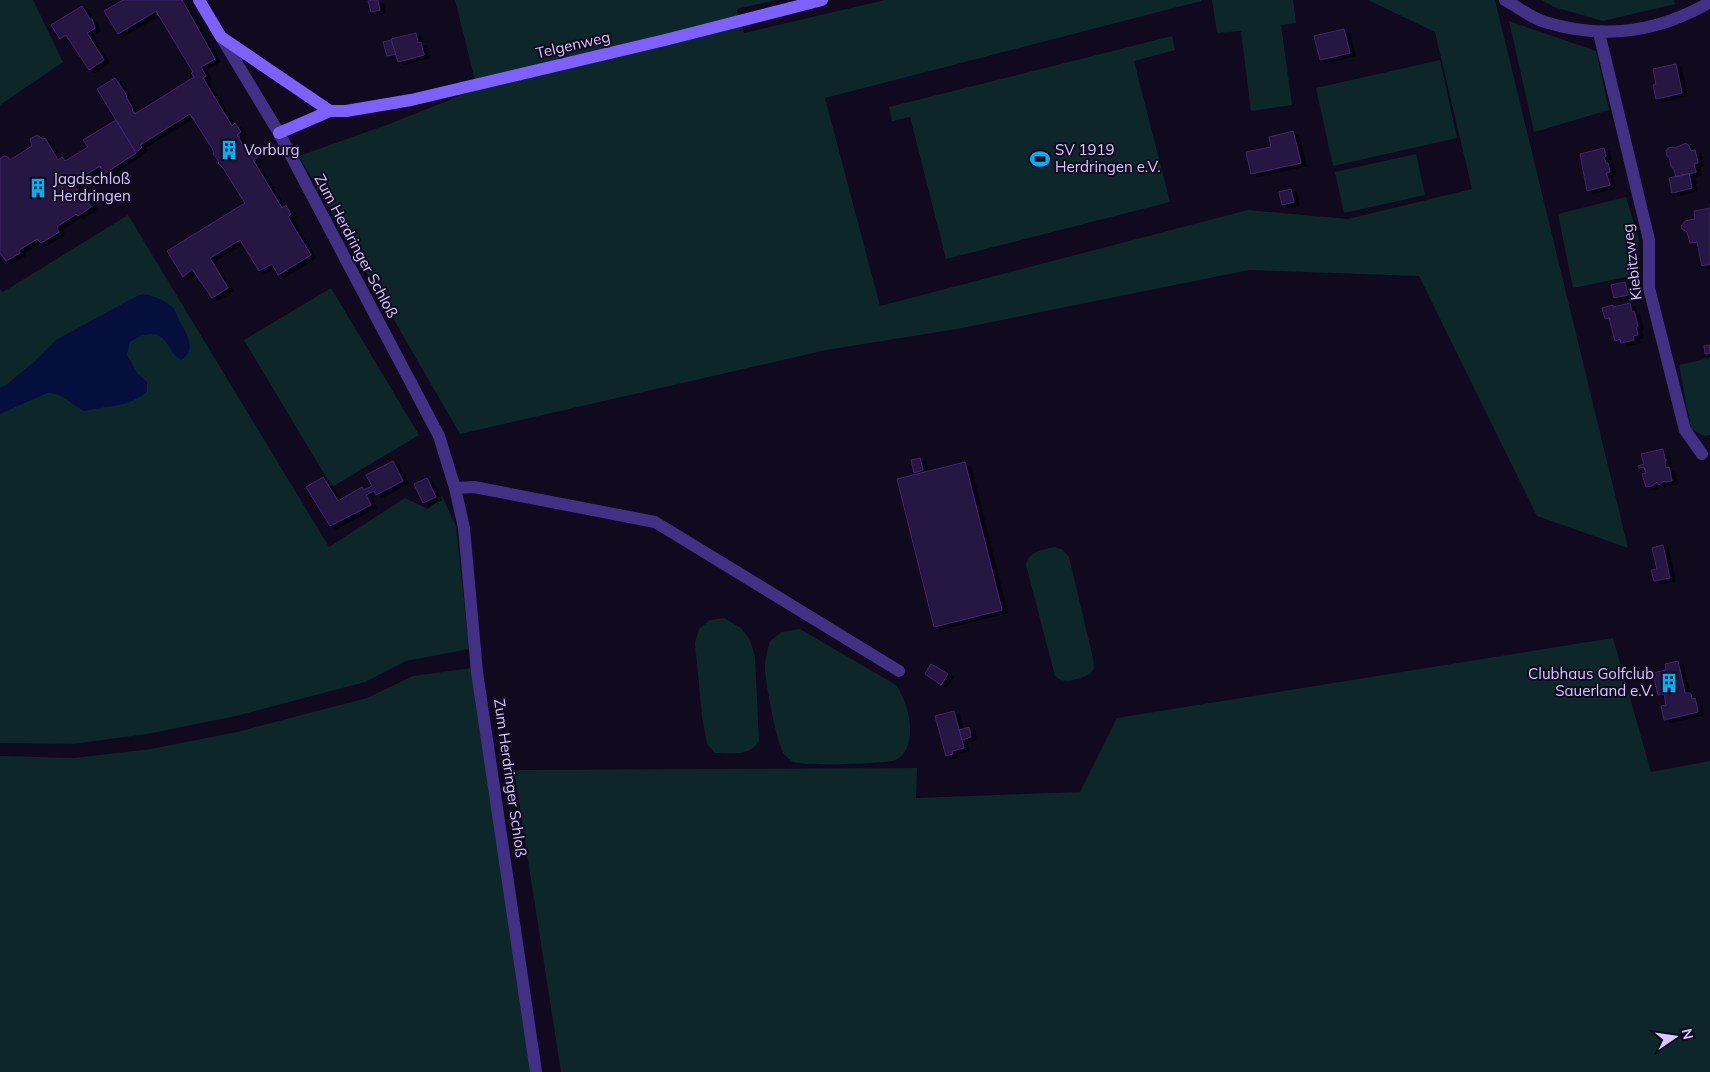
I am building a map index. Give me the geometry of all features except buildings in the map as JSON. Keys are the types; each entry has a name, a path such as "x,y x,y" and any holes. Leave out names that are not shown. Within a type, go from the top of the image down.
{"main road":[{"name":"Zum Herdringer Schloß","path":"199,0 221,37"},
{"name":"Telgenweg","path":"279,133 330,111 346,111 411,100 665,40 822,0"},
{"path":"221,37 330,111"}],"street":[{"path":"1505,0 1544,22 1599,33 1634,30 1664,24 1710,2"},
{"name":"Kiebitzweg","path":"1599,33 1649,240 1649,288 1685,430 1702,454"},
{"name":"Zum Herdringer Schloß","path":"221,37 279,133 439,436 456,488 464,528 477,672 536,1072"},
{"path":"456,488 474,487 655,522 899,671"}],"green space":[{"path":"0,0 33,0 63,62 0,105"},
{"path":"455,0 774,0 737,9 744,33 885,0 1201,0 825,98 880,306 1248,210 1348,219 1472,189 1435,32 1368,0 1495,0 1628,548 1537,516 1419,276 1249,270 957,329 826,350 460,434 299,156 389,124 477,89"},
{"path":"1212,0 1293,0 1296,23 1281,25 1292,105 1251,111 1241,31 1217,33"},
{"path":"1541,0 1674,0 1675,4 1603,21 1554,7"},
{"path":"1509,21 1596,51 1609,110 1534,132"},
{"name":"SV 1919 Herdringen e.V.","path":"1172,36 1175,50 1134,61 1170,202 946,259 910,117 892,121 889,107"},
{"path":"1440,60 1457,138 1333,166 1316,88"},
{"path":"1416,154 1425,195 1344,213 1335,172"},
{"path":"1626,197 1639,240 1636,275 1573,288 1558,214"},
{"path":"128,215 329,547 405,498 428,509 442,496 456,526 469,649 406,661 365,682 236,716 147,734 72,744 0,743 0,289 3,292"},
{"path":"331,288 419,435 332,487 244,340"},
{"path":"1710,358 1710,435 1704,436 1691,429 1679,365"},
{"path":"1055,547 1063,550 1069,557 1094,668 1090,674 1068,681 1055,676 1026,565 1027,560 1033,554"},
{"path":"724,618 741,628 750,640 755,657 759,741 751,750 740,753 715,753 707,744 702,716 695,643 699,629 710,620"},
{"path":"800,629 896,685 905,702 910,724 910,735 908,745 896,760 813,764 794,762 785,755 778,739 772,713 765,667 770,641 782,632"},
{"path":"1613,638 1651,772 1710,761 1710,1072 561,1072 514,770 917,768 916,798 1080,792 1117,718"},
{"path":"472,668 533,1072 0,1072 0,756 74,758 151,749 237,732 367,698 413,676"}],"shaded area":[{"path":"143,294 158,298 172,307 176,312 190,346 186,356 181,360 164,340 155,335 140,336 130,342 127,355 138,374 147,382 147,391 124,404 84,411 62,396 47,393 0,414 0,388 35,361 56,340"}],"place":[{"name":"Vorburg","path":"229,150"},
{"name":"SV 1919 Herdringen e.V.","path":"1040,159"},
{"name":"Jagdschloß Herdringen","path":"38,188"},
{"name":"Clubhaus Golfclub Sauerland e.V.","path":"1669,683"}]}
